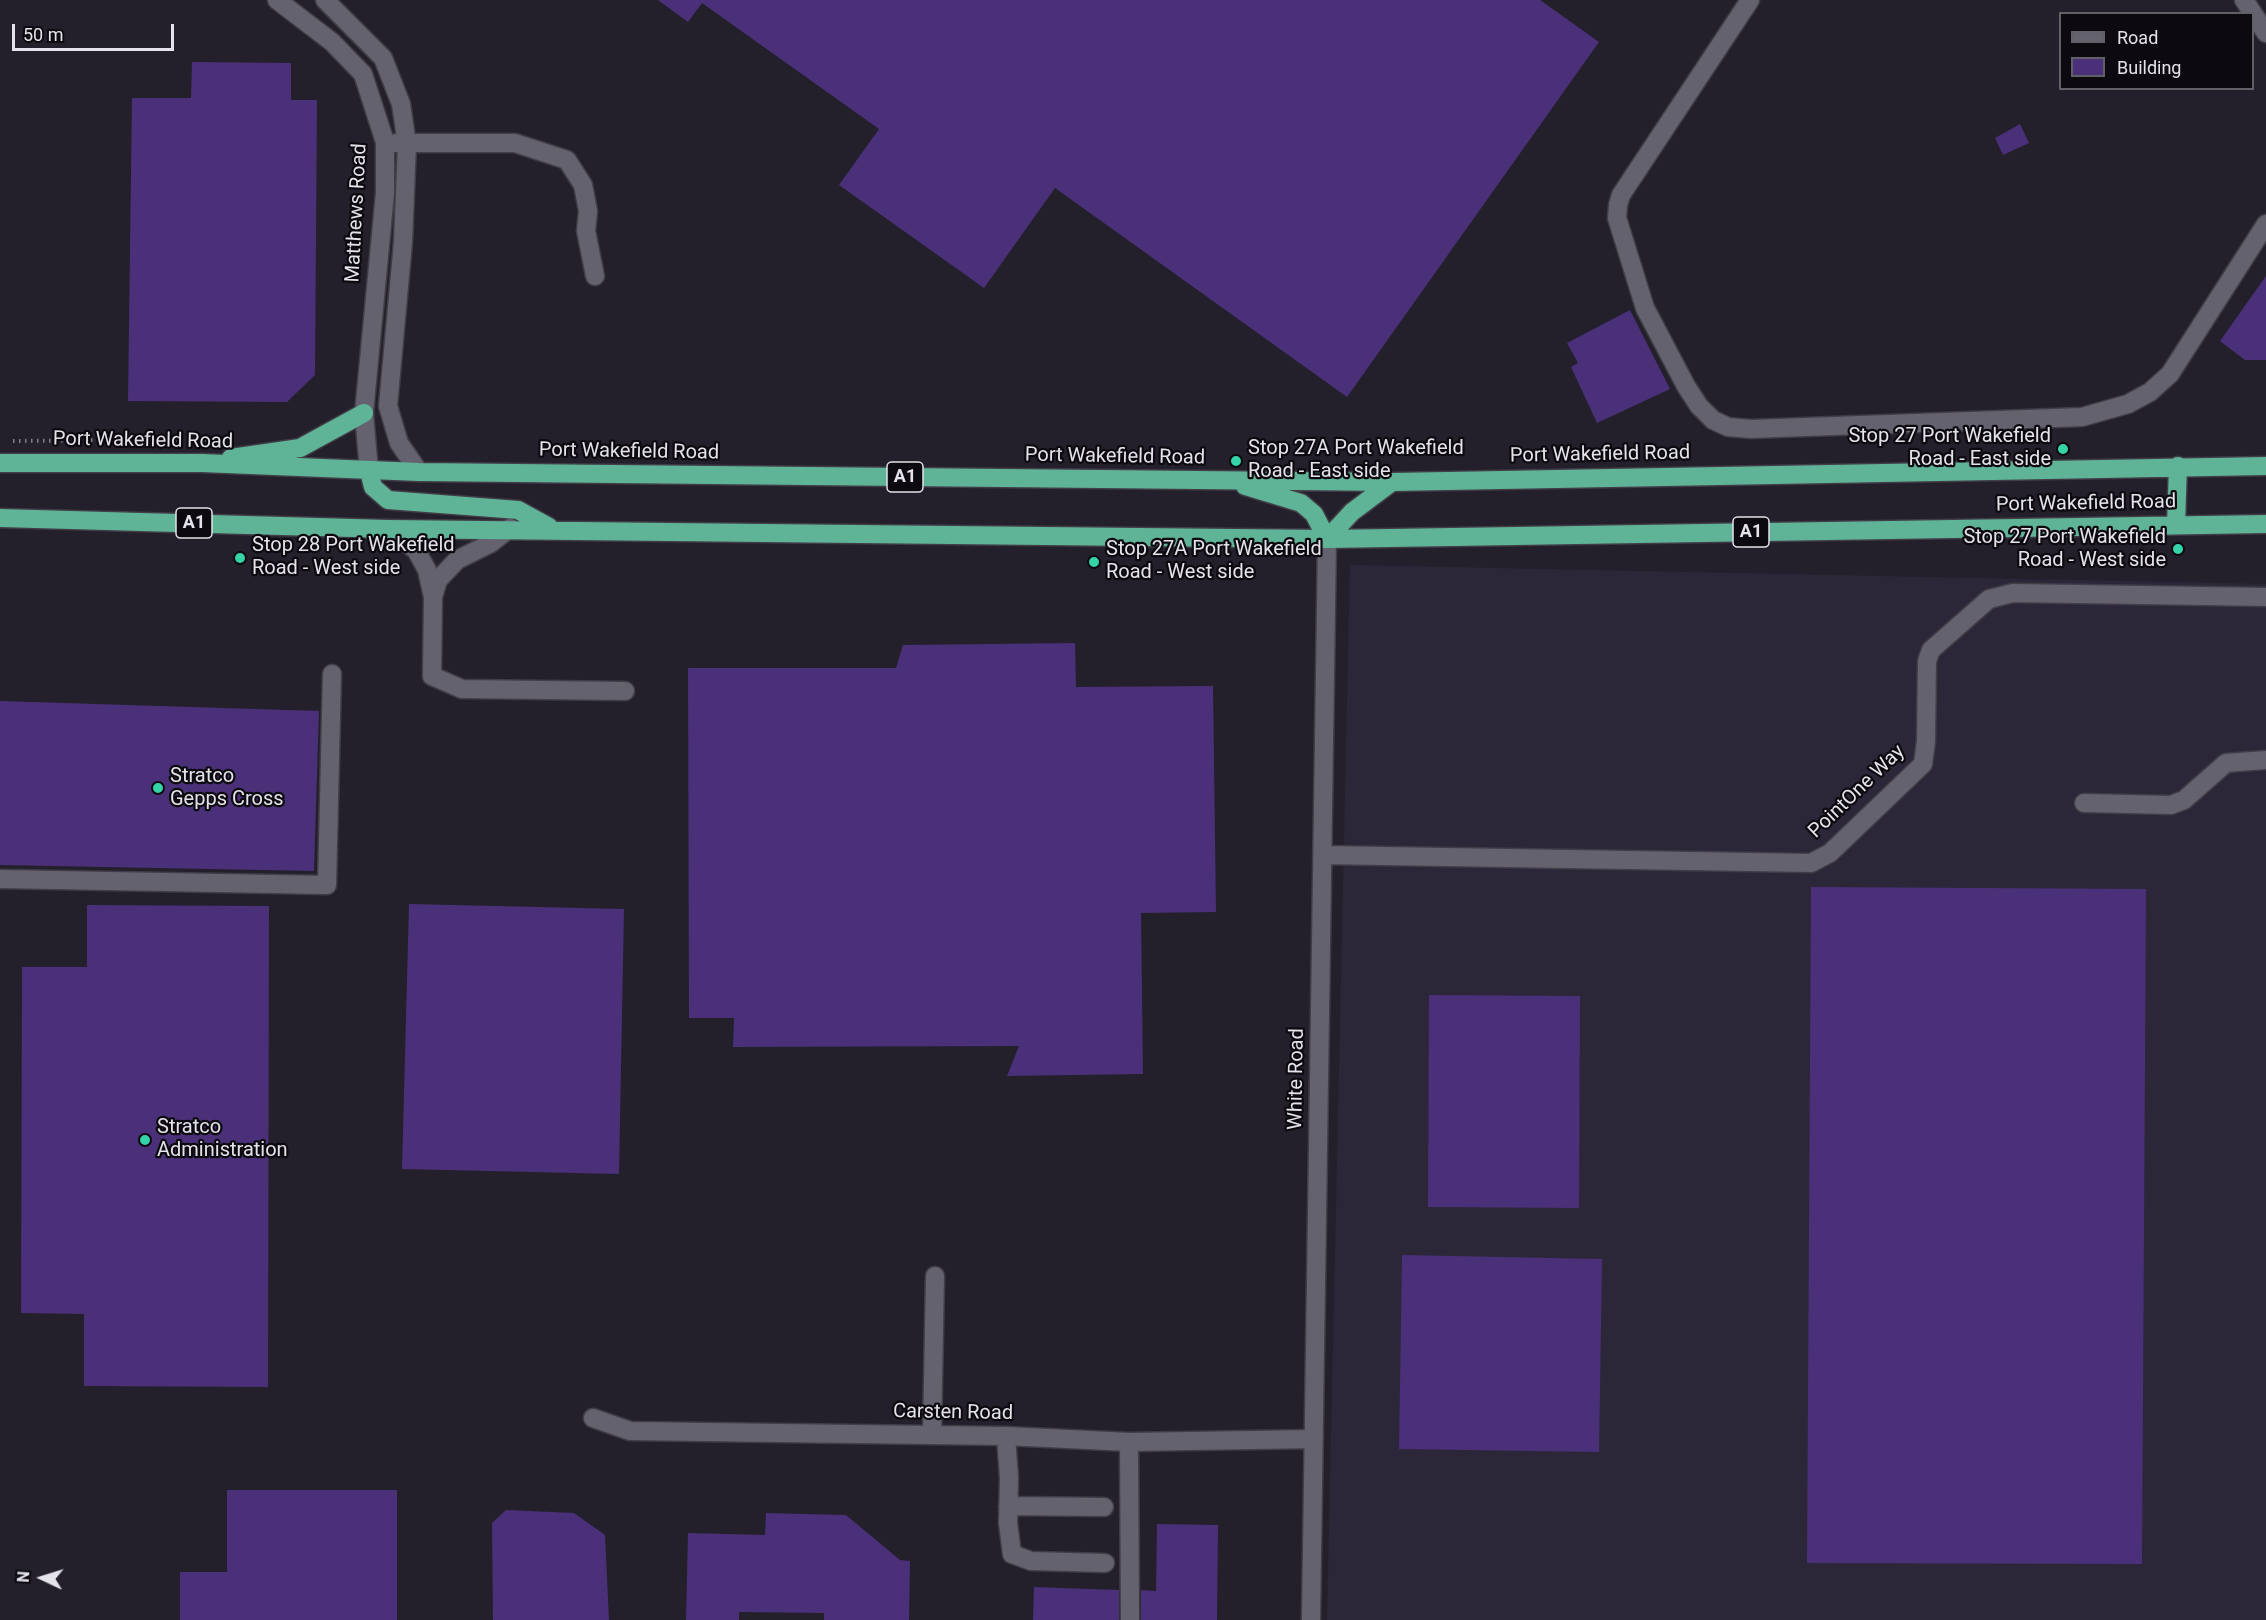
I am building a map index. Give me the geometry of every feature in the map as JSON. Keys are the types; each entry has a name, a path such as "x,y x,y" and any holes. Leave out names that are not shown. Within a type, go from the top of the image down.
{"highway":[{"path":"202,463 263,451 300,448 364,413"},
{"name":"Port Wakefield Road","path":"0,463 202,463 419,472 1392,482 2266,466"},
{"path":"2176,525 2178,466"},
{"path":"369,471 373,487 388,500 518,510 553,530"},
{"path":"1232,481 1300,503 1314,514 1327,539 1352,512 1392,482"},
{"name":"Port Wakefield Road","path":"0,518 388,529 510,528 1327,539 2266,524"}],"street":[{"name":"Matthews Road","path":"277,0 333,42 363,74 386,142 385,193 364,413 369,471"},
{"path":"325,0 383,58 401,104 407,144 403,242 388,406 399,443 419,472"},
{"path":"1750,0 1621,195 1617,218 1646,308 1686,386 1699,406 1713,420 1728,427 1751,429 2082,417 2128,404 2150,392 2170,374 2266,224"},
{"path":"2254,15 2266,33"},
{"path":"386,142 407,144 515,142 567,160 583,184 588,211 586,231 595,276"},
{"path":"433,597 438,580 457,560 491,543 510,528"},
{"path":"388,529 416,550 427,570 433,597 432,676 462,689 625,692"},
{"name":"White Road","path":"1311,1620 1327,539"},
{"name":"PointOne Way","path":"1323,855 1811,863 1830,854 1923,764 1926,741 1927,661 1937,644 1989,599 2013,593 2266,597"},
{"path":"0,879 327,885 332,674"},
{"path":"2084,803 2171,806 2184,800 2226,763 2266,760"},
{"path":"932,1435 935,1276"},
{"name":"Carsten Road","path":"593,1418 630,1431 1006,1436 1129,1442 1314,1439"},
{"path":"1006,1436 1012,1554 1032,1561 1105,1563"},
{"path":"1129,1442 1130,1620"},
{"path":"1008,1506 1104,1507"}],"path":[{"path":"11,441 141,438 230,439"}],"shaded area":[{"path":"1350,565 2266,584 2266,1620 1327,1620"}],"building":[{"path":"658,0 1540,0 1599,42 1347,397 1055,188 984,288 839,185 879,129 702,3 688,22"},
{"path":"192,62 291,63 291,100 317,100 315,375 287,402 128,401 132,98 191,98"},
{"path":"2020,124 2029,143 2003,155 1995,138"},
{"path":"2266,276 2266,360 2245,360 2220,341"},
{"path":"1630,310 1670,389 1597,423 1571,367 1578,363 1567,343"},
{"path":"1075,643 1076,687 1213,686 1216,912 1141,913 1143,1074 1007,1076 1019,1046 733,1047 734,1018 689,1018 688,668 896,668 903,645"},
{"name":"Stratco Gepps Cross","path":"0,701 319,711 314,871 0,865"},
{"path":"1811,887 2146,889 2142,1564 1807,1563"},
{"path":"409,904 624,909 619,1174 402,1169"},
{"name":"Stratco Administration","path":"87,905 269,906 268,1387 84,1386 84,1314 21,1313 22,967 87,967"},
{"path":"1429,995 1580,996 1579,1208 1428,1207"},
{"path":"1402,1255 1602,1259 1599,1452 1399,1449"},
{"path":"227,1490 397,1490 397,1620 180,1620 180,1572 227,1572"},
{"path":"506,1510 574,1513 605,1535 609,1620 493,1620 492,1523"},
{"path":"766,1513 846,1515 900,1560 910,1561 909,1620 824,1620 824,1613 739,1612 739,1620 686,1620 688,1533 765,1535"},
{"path":"1157,1524 1218,1525 1217,1620 1141,1620 1141,1590 1156,1591"},
{"path":"1034,1587 1119,1590 1119,1620 1033,1620"}],"place":[{"name":"Stop 27 Port Wakefield Road - East side","path":"2063,449"},
{"name":"Stop 27A Port Wakefield Road - East side","path":"1236,461"},
{"name":"Stop 27 Port Wakefield Road - West side","path":"2178,549"},
{"name":"Stop 28 Port Wakefield Road - West side","path":"240,558"},
{"name":"Stop 27A Port Wakefield Road - West side","path":"1094,562"},
{"name":"Stratco Gepps Cross","path":"158,788"},
{"name":"Stratco Administration","path":"145,1140"}]}
